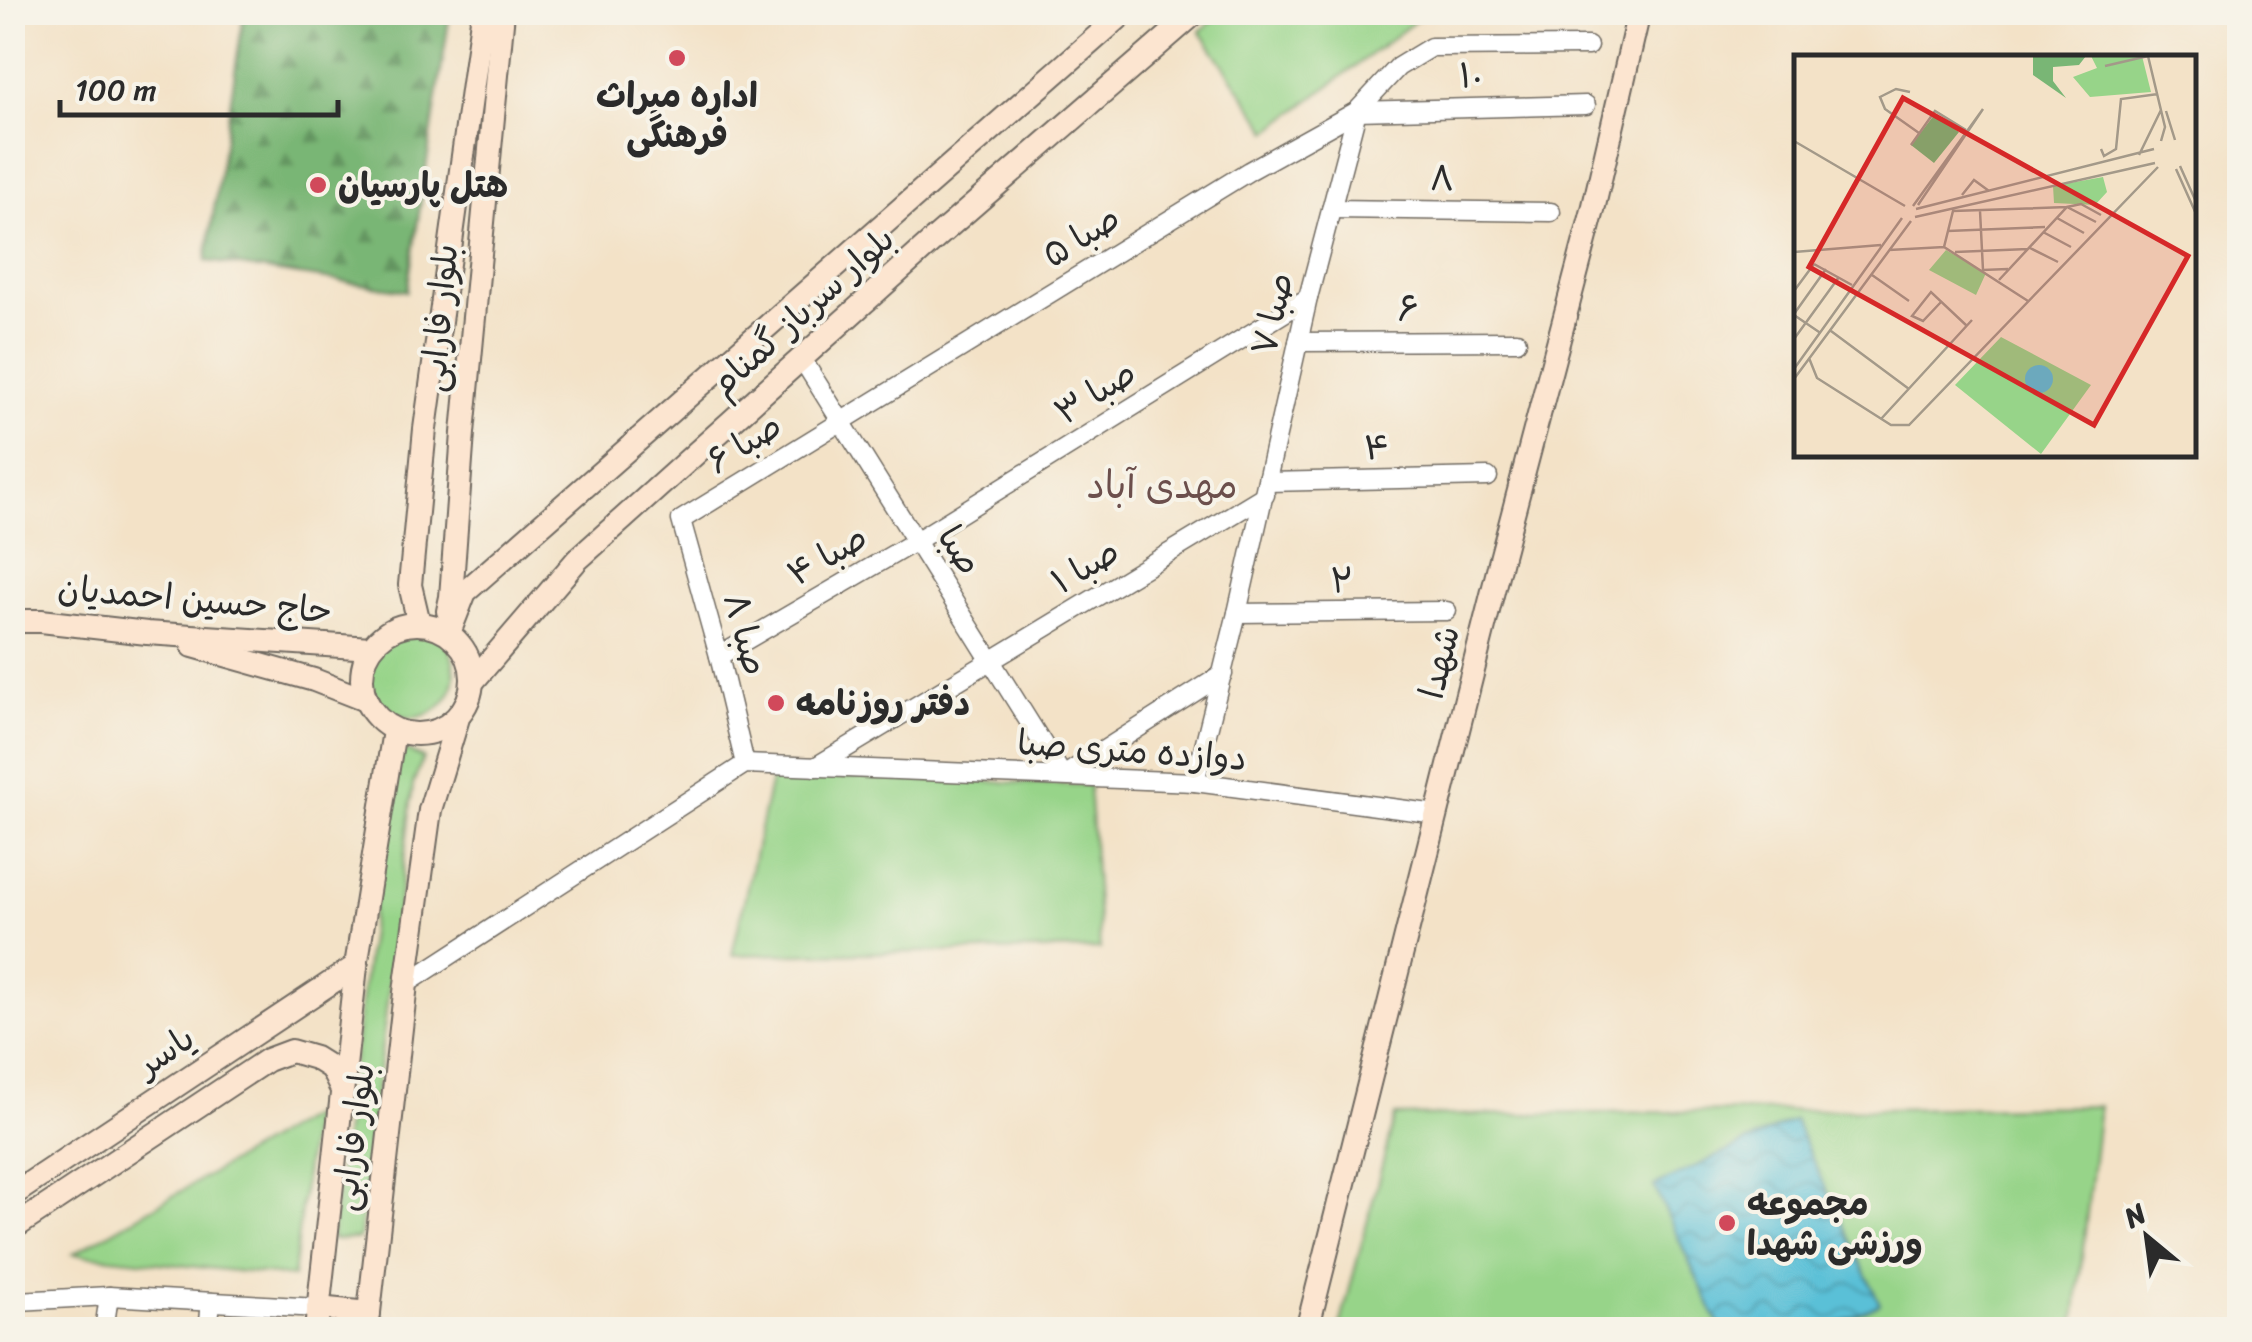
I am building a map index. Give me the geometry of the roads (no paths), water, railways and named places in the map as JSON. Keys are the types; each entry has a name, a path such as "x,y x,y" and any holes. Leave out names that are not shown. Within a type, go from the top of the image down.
{"main road":[{"name":"بلوار فارابی","path":"419,623 410,585 425,430 483,12"},
{"name":"بلوار فارابی","path":"446,631 504,12"},
{"name":"بلوار سرباز گمنام","path":"446,631 464,592 1125,12"},
{"name":"بلوار سرباز گمنام","path":"474,680 576,560 938,236 1196,12"},
{"name":"شهدا","path":"1306,1330 1593,210 1639,12"},
{"path":"425,430 463,433"},
{"name":"حاج حسین احمدیان","path":"12,621 371,648"},
{"path":"419,623 446,631 468,653 474,680 470,700 458,718 424,735 394,730 376,718 365,700 362,673 371,648 392,630 419,623"},
{"path":"147,632 314,680 365,700"},
{"name":"بلوار فارابی","path":"368,1321 430,810 458,718"},
{"name":"بلوار فارابی","path":"317,1318 356,966 394,730"},
{"name":"یاسر","path":"12,1195 356,966"},
{"name":"یاسر","path":"12,1229 266,1060 291,1051 314,1058 332,1068 342,1090"},
{"path":"317,1318 368,1321"}],"street":[{"name":"صبا ۷","path":"1195,782 1308,298 1357,110 1398,67 1431,46 1588,46"},
{"name":"۱۰","path":"1357,110 1586,105"},
{"name":"صبا ۵","path":"840,422 1248,171 1357,110"},
{"name":"۸","path":"1331,209 1551,212"},
{"name":"صبا ۳","path":"916,541 1308,298"},
{"name":"۶","path":"1298,342 1517,341"},
{"name":"صبا","path":"802,359 1063,776"},
{"name":"صبا ۶","path":"681,520 840,422"},
{"name":"۴","path":"1266,489 1488,477"},
{"name":"صبا ۱","path":"814,767 1266,489"},
{"name":"صبا ۸","path":"681,520 745,764"},
{"name":"صبا ۴","path":"719,656 916,541"},
{"name":"۲","path":"1237,614 1447,611"},
{"path":"1063,776 1223,674"},
{"name":"دوازده متری صبا","path":"745,764 1195,782 1437,814"},
{"path":"406,984 745,764"},
{"path":"14,1330 18,1301 108,1296 211,1302 317,1318"},
{"path":"104,1330 108,1296"},
{"path":"208,1330 211,1302"}],"water":[{"path":"1794,1120 1880,1304 1826,1329 1721,1329 1654,1186"}],"place":[{"name":"اداره میراث فرهنگی","path":"677,58"},
{"name":"هتل پارسیان","path":"318,185"},
{"name":"دفتر روزنامه","path":"776,703"},
{"name":"مجموعه ورزشی شهدا","path":"1727,1223"}],"district":[{"name":"مهدی آباد","path":"1162,485"}]}
